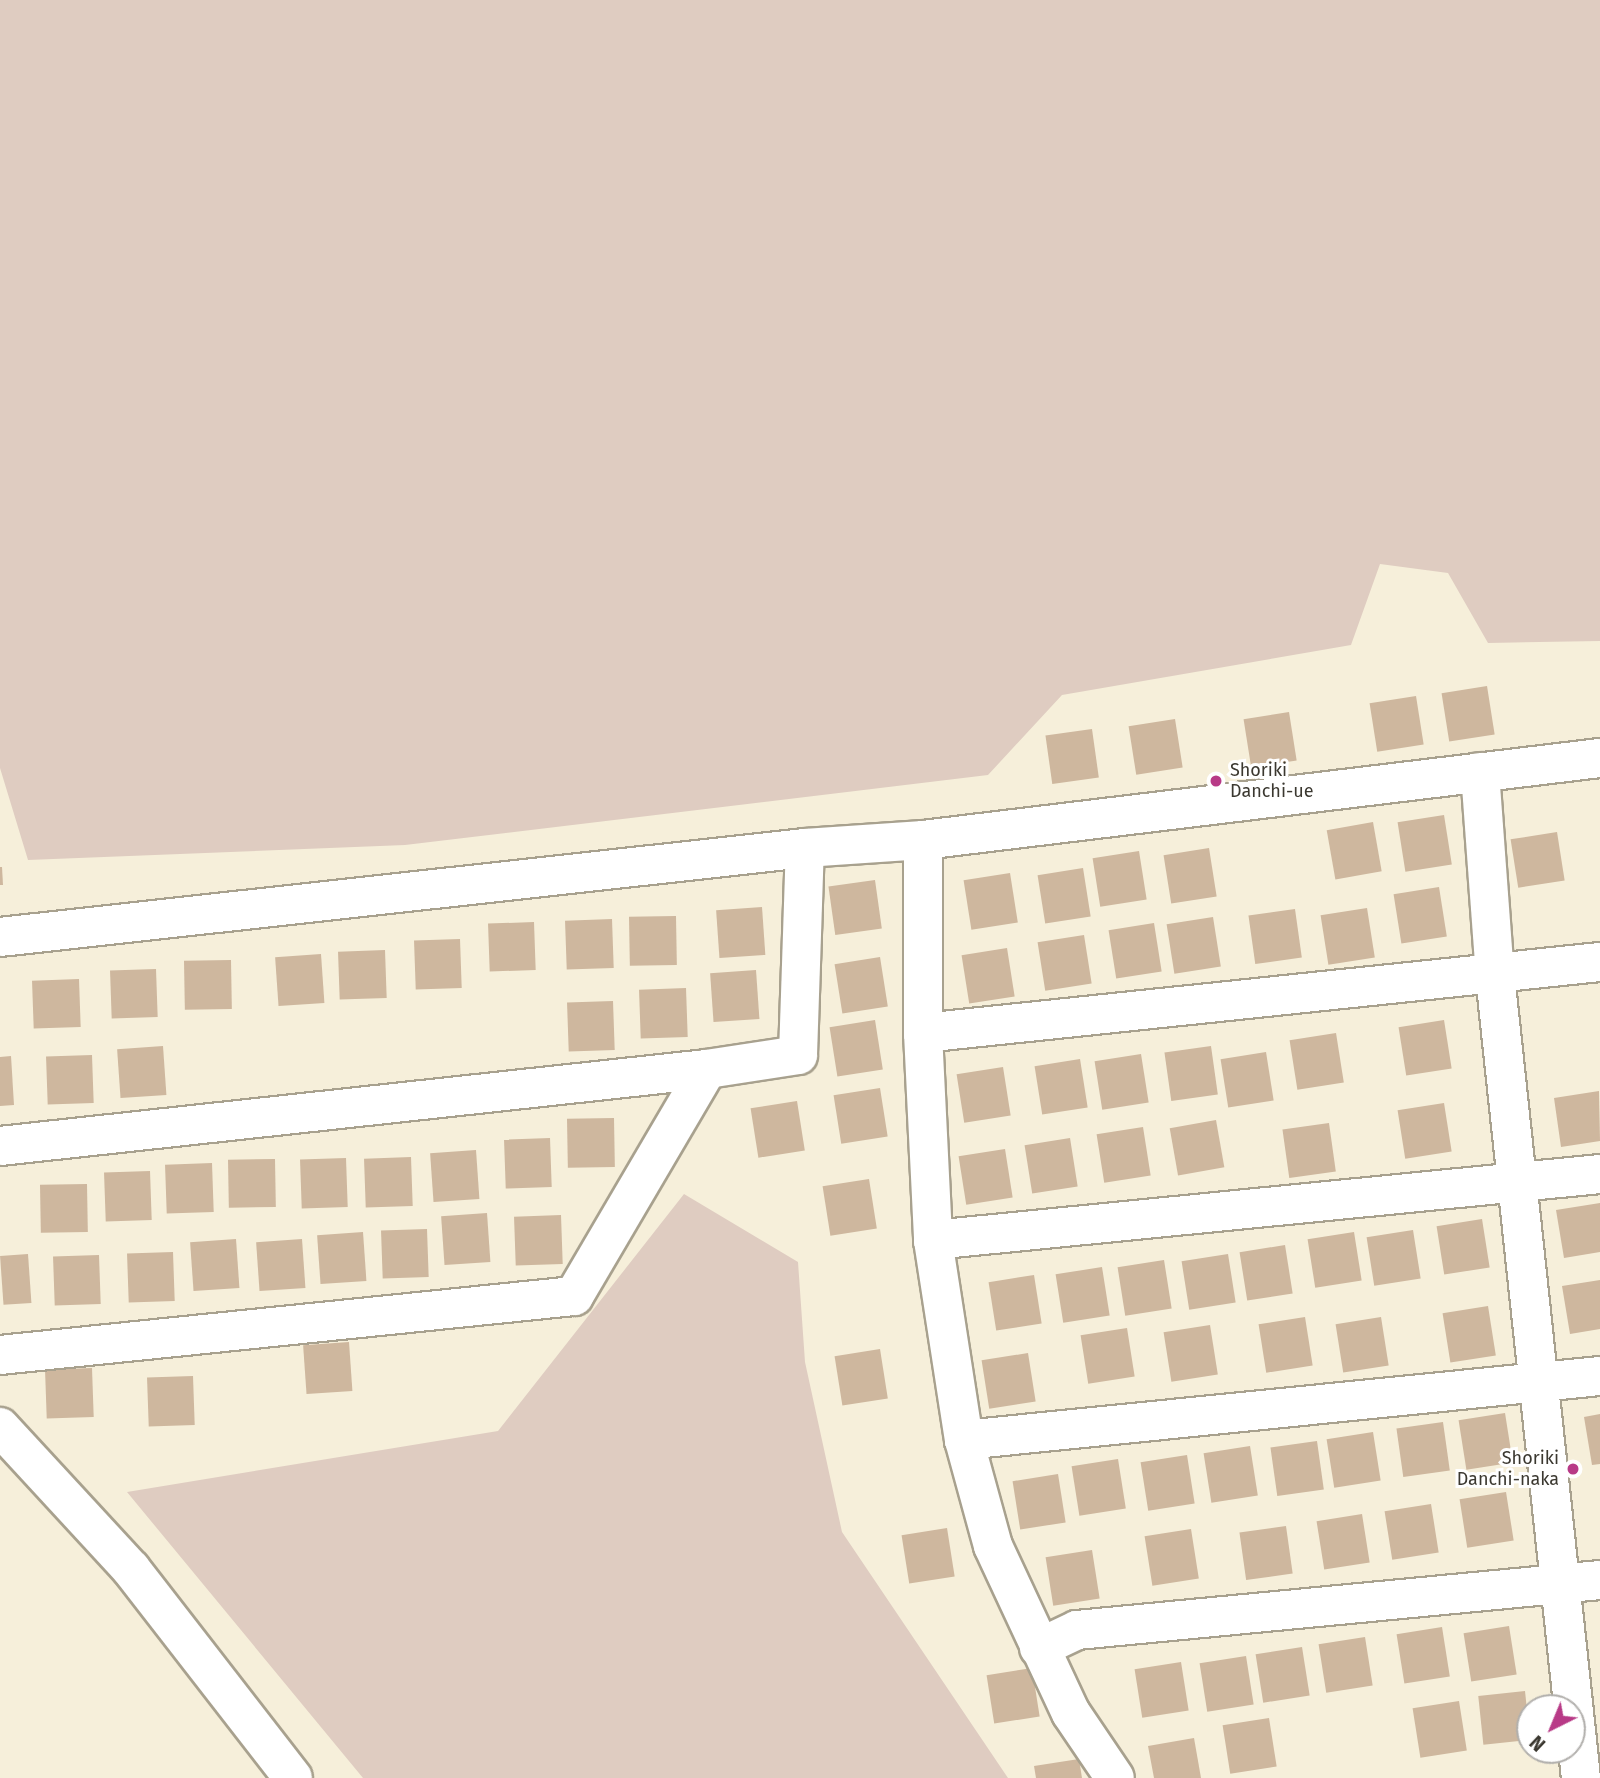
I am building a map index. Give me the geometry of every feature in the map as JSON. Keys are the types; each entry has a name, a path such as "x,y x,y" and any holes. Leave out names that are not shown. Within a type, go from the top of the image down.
{"street":[{"path":"0,937 805,848 923,840 1600,758"},
{"path":"1480,772 1495,976 1581,1778"},
{"path":"923,840 923,1033 933,1240 964,1440 993,1546 1071,1713 1115,1778"},
{"path":"0,1146 707,1069 798,1055 805,848"},
{"path":"923,1033 1495,976 1600,962"},
{"path":"0,1355 574,1296 707,1069"},
{"path":"933,1240 1519,1185 1600,1174"},
{"path":"964,1440 1600,1376"},
{"path":"0,1427 131,1569 293,1778"},
{"path":"1039,1648 1077,1630 1600,1580"}],"shaded area":[{"path":"0,0 1600,0 1600,641 1488,643 1448,573 1380,564 1351,645 1062,695 988,775 405,845 28,860 0,768"},
{"path":"684,1194 798,1262 805,1362 842,1532 1008,1778 363,1778 127,1492 498,1431"}],"building":[{"path":"1487,686 1495,734 1449,742 1442,693"},
{"path":"1416,696 1424,744 1377,752 1370,703"},
{"path":"1289,712 1297,760 1251,768 1244,719"},
{"path":"1175,719 1183,767 1136,775 1129,726"},
{"path":"1092,729 1099,778 1052,784 1045,736"},
{"path":"1444,815 1452,864 1405,872 1398,822"},
{"path":"1373,822 1382,871 1335,879 1327,830"},
{"path":"1557,832 1565,880 1518,888 1511,839"},
{"path":"1209,848 1217,896 1171,904 1164,855"},
{"path":"1139,851 1147,899 1100,907 1093,858"},
{"path":"2,867 3,885 0,885"},
{"path":"1083,868 1091,916 1045,924 1038,875"},
{"path":"1010,873 1018,922 971,930 964,880"},
{"path":"875,880 882,929 835,935 828,887"},
{"path":"1439,887 1447,936 1401,944 1394,894"},
{"path":"762,907 765,955 719,958 716,910"},
{"path":"1367,908 1375,957 1328,965 1321,915"},
{"path":"1295,909 1302,958 1255,964 1248,916"},
{"path":"676,916 677,965 630,966 629,917"},
{"path":"1213,917 1221,966 1174,974 1167,924"},
{"path":"612,919 614,968 567,970 565,921"},
{"path":"534,922 536,970 490,972 488,924"},
{"path":"1154,923 1162,971 1116,979 1109,930"},
{"path":"1084,935 1092,983 1045,991 1038,942"},
{"path":"460,939 462,988 416,990 414,941"},
{"path":"1007,948 1015,996 969,1004 962,955"},
{"path":"385,950 387,998 340,1000 338,952"},
{"path":"321,954 324,1003 279,1006 275,957"},
{"path":"880,957 888,1006 842,1014 835,964"},
{"path":"231,960 232,1009 185,1010 184,961"},
{"path":"156,969 158,1017 112,1019 110,971"},
{"path":"756,970 759,1019 714,1022 710,973"},
{"path":"79,979 81,1027 34,1029 32,981"},
{"path":"686,988 688,1037 641,1039 639,990"},
{"path":"613,1001 615,1050 569,1052 567,1003"},
{"path":"875,1020 883,1069 837,1077 830,1027"},
{"path":"1444,1020 1452,1068 1406,1076 1399,1027"},
{"path":"1336,1033 1344,1082 1297,1090 1290,1040"},
{"path":"163,1046 166,1095 121,1098 117,1049"},
{"path":"1211,1046 1218,1095 1171,1101 1164,1053"},
{"path":"1266,1052 1274,1100 1228,1108 1221,1059"},
{"path":"1141,1054 1149,1102 1102,1110 1095,1061"},
{"path":"92,1055 94,1103 48,1105 46,1057"},
{"path":"11,1056 14,1105 0,1106 0,1057"},
{"path":"1080,1059 1088,1107 1042,1115 1035,1066"},
{"path":"1003,1067 1011,1115 964,1123 957,1074"},
{"path":"880,1088 888,1136 841,1144 834,1095"},
{"path":"1599,1091 1600,1141 1561,1147 1554,1098"},
{"path":"797,1101 805,1150 758,1158 751,1108"},
{"path":"1444,1103 1452,1151 1405,1159 1398,1110"},
{"path":"614,1118 615,1167 568,1168 567,1119"},
{"path":"1216,1120 1224,1167 1178,1175 1170,1128"},
{"path":"1329,1123 1336,1172 1289,1178 1282,1130"},
{"path":"1143,1127 1151,1175 1104,1183 1097,1134"},
{"path":"550,1138 552,1187 506,1189 504,1140"},
{"path":"1070,1138 1078,1186 1032,1194 1025,1145"},
{"path":"1005,1149 1013,1197 966,1205 959,1156"},
{"path":"476,1150 479,1199 434,1202 430,1153"},
{"path":"411,1157 413,1206 366,1208 364,1159"},
{"path":"346,1158 348,1207 302,1209 300,1160"},
{"path":"275,1159 276,1207 229,1208 228,1160"},
{"path":"212,1163 214,1212 167,1214 165,1165"},
{"path":"150,1171 152,1220 106,1222 104,1173"},
{"path":"869,1179 877,1228 830,1236 823,1186"},
{"path":"87,1184 88,1232 41,1233 40,1185"},
{"path":"1600,1203 1600,1252 1564,1258 1556,1210"},
{"path":"487,1213 490,1262 445,1265 441,1216"},
{"path":"561,1215 563,1264 516,1266 514,1217"},
{"path":"1482,1219 1490,1267 1444,1275 1437,1226"},
{"path":"427,1229 429,1277 383,1279 381,1231"},
{"path":"1413,1230 1421,1278 1374,1286 1367,1237"},
{"path":"363,1232 366,1281 321,1284 317,1235"},
{"path":"1354,1232 1362,1280 1315,1288 1308,1239"},
{"path":"236,1239 239,1288 194,1291 190,1242"},
{"path":"302,1239 305,1288 260,1291 256,1242"},
{"path":"1285,1245 1293,1293 1247,1301 1240,1252"},
{"path":"173,1252 175,1301 129,1303 127,1254"},
{"path":"28,1254 31,1303 3,1305 0,1256"},
{"path":"1228,1254 1236,1302 1189,1310 1182,1261"},
{"path":"99,1255 101,1304 55,1306 53,1257"},
{"path":"1164,1260 1172,1308 1125,1316 1118,1267"},
{"path":"1102,1267 1110,1315 1063,1323 1056,1274"},
{"path":"1034,1275 1042,1323 996,1331 989,1282"},
{"path":"1600,1280 1600,1329 1570,1334 1562,1286"},
{"path":"1488,1306 1496,1355 1450,1363 1443,1313"},
{"path":"1305,1317 1313,1365 1266,1373 1259,1324"},
{"path":"1381,1317 1389,1365 1343,1373 1336,1324"},
{"path":"1210,1325 1218,1374 1171,1382 1164,1332"},
{"path":"1127,1328 1135,1376 1088,1384 1081,1335"},
{"path":"349,1342 352,1391 307,1394 303,1345"},
{"path":"880,1349 888,1398 842,1406 835,1356"},
{"path":"1028,1353 1036,1401 989,1409 982,1360"},
{"path":"92,1368 94,1417 47,1419 45,1370"},
{"path":"193,1376 195,1425 149,1427 147,1378"},
{"path":"1505,1413 1513,1462 1466,1470 1459,1420"},
{"path":"1600,1414 1600,1464 1592,1465 1584,1417"},
{"path":"1443,1422 1450,1471 1403,1477 1396,1429"},
{"path":"1373,1432 1381,1480 1334,1488 1327,1439"},
{"path":"1317,1441 1324,1490 1277,1496 1270,1448"},
{"path":"1250,1446 1258,1495 1211,1503 1204,1453"},
{"path":"1187,1455 1195,1503 1148,1511 1141,1462"},
{"path":"1118,1459 1126,1508 1079,1516 1072,1466"},
{"path":"1058,1474 1066,1522 1020,1530 1013,1481"},
{"path":"1506,1492 1514,1540 1467,1548 1460,1499"},
{"path":"1431,1504 1439,1552 1392,1560 1385,1511"},
{"path":"1362,1514 1370,1562 1324,1570 1317,1521"},
{"path":"1286,1526 1293,1574 1246,1580 1239,1533"},
{"path":"947,1528 955,1576 909,1584 902,1535"},
{"path":"1191,1529 1199,1578 1152,1586 1145,1536"},
{"path":"1092,1550 1100,1598 1053,1606 1046,1557"},
{"path":"1509,1626 1517,1674 1471,1682 1464,1633"},
{"path":"1442,1627 1450,1676 1404,1684 1397,1634"},
{"path":"1365,1637 1373,1685 1326,1693 1319,1644"},
{"path":"1302,1647 1310,1695 1263,1703 1256,1654"},
{"path":"1246,1656 1254,1704 1207,1712 1200,1663"},
{"path":"1181,1662 1189,1710 1142,1718 1135,1669"},
{"path":"1032,1668 1040,1716 994,1724 987,1675"},
{"path":"1525,1691 1525,1694 1516,1694 1516,1741 1483,1745 1478,1696"},
{"path":"1459,1701 1467,1750 1420,1758 1413,1708"},
{"path":"1269,1718 1277,1766 1230,1774 1223,1725"},
{"path":"1194,1738 1201,1778 1154,1778 1148,1746"},
{"path":"1079,1759 1082,1778 1036,1778 1034,1766"}],"place":[{"name":"Shoriki Danchi-ue","path":"1216,781"},
{"name":"Shoriki Danchi-naka","path":"1573,1469"}]}
